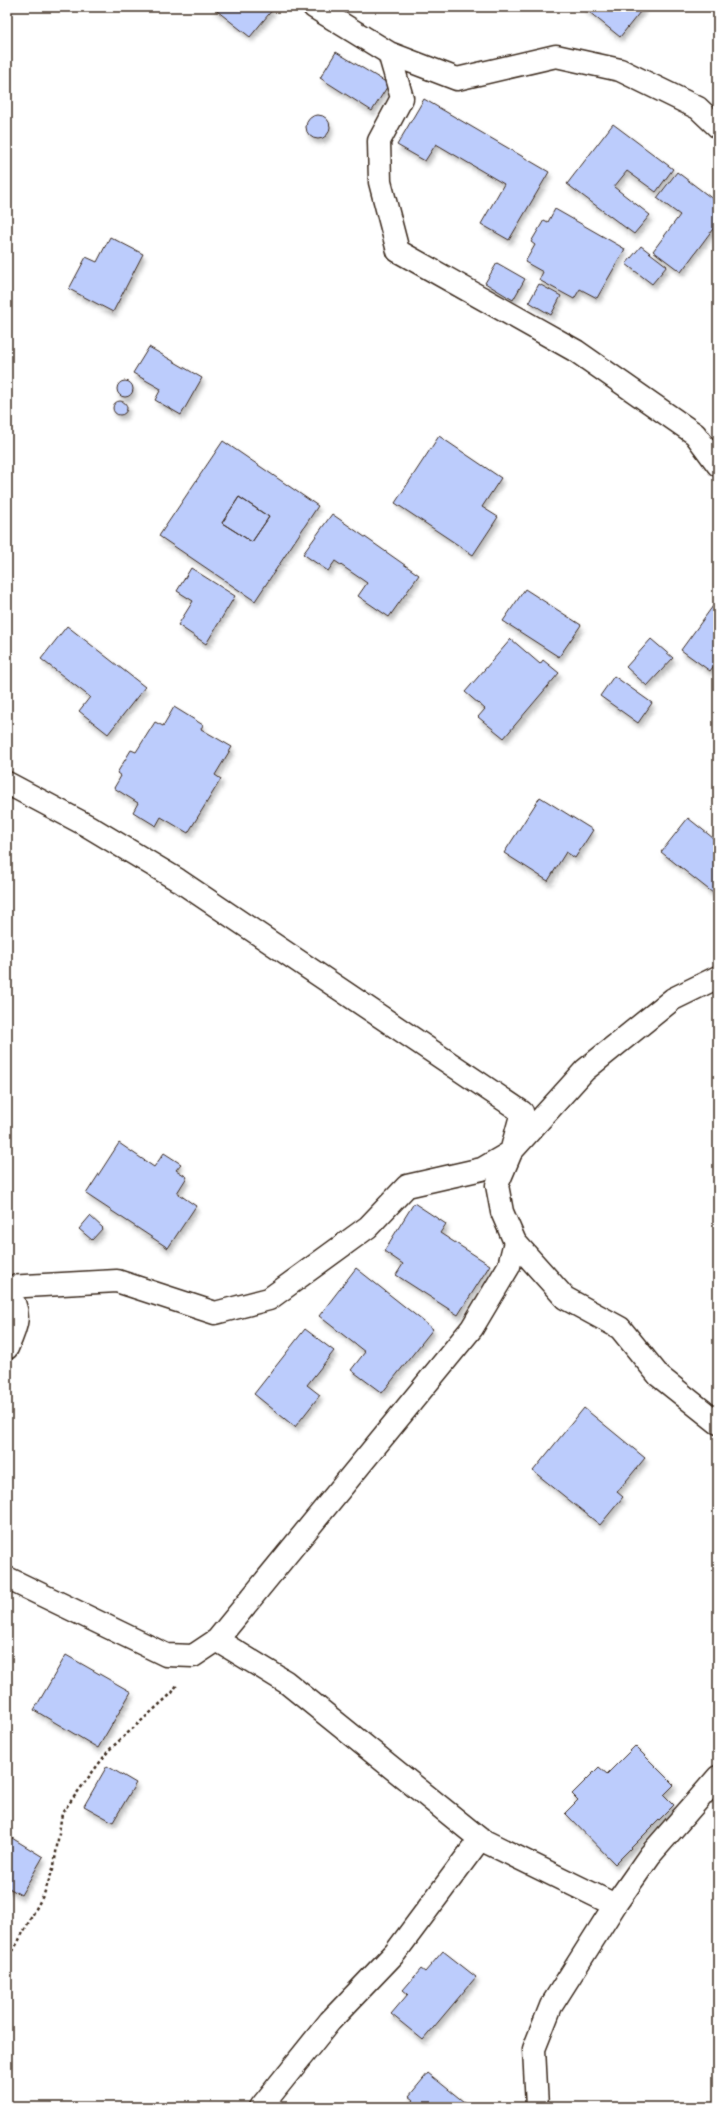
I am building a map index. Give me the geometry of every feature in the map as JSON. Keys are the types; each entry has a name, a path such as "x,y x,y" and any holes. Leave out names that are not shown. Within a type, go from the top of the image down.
{"street":[{"path":"314,7 390,53 458,79 556,56 620,70 698,108 718,127"},
{"path":"390,53 402,98 379,141 380,182 398,251 576,351 695,434 718,465"},
{"path":"7,783 88,826 178,880 522,1112 511,1152 497,1184 502,1212 515,1242 565,1298 620,1328 659,1376 718,1423"},
{"path":"7,1287 117,1281 215,1313 269,1299 368,1227 407,1186 482,1169 511,1152 585,1070 673,999 718,977"},
{"path":"7,1578 166,1655 193,1656 217,1640 472,1328 509,1266 515,1242"},
{"path":"7,1291 15,1302 17,1325 7,1348"},
{"path":"217,1640 286,1682 480,1839 615,1905"},
{"path":"537,2107 534,2049 551,2006 615,1905 650,1855 718,1777"},
{"path":"261,2107 330,2021 395,1953 480,1839"}],"path":[{"path":"7,1962 44,1894 54,1866 62,1813 109,1750 172,1692 193,1656"}],"building":[{"path":"212,7 270,7 273,9 250,37"},
{"path":"583,7 644,7 620,37"},
{"path":"336,52 389,84 372,111 320,78"},
{"path":"424,99 549,172 509,240 481,224 504,184 436,144 425,161 397,145"},
{"path":"318,115 326,119 330,127 326,135 318,139 310,135 306,127 310,119"},
{"path":"613,124 673,169 656,192 627,171 614,187 650,215 634,234 567,184"},
{"path":"677,172 718,203 718,222 681,272 653,251 680,215 657,198"},
{"path":"555,209 625,249 597,298 580,289 574,299 539,280 543,272 525,262 535,245 531,242 544,220 548,222"},
{"path":"110,237 143,254 113,312 69,289 86,257 97,262"},
{"path":"641,246 667,266 652,284 626,264"},
{"path":"497,263 525,279 513,300 485,283"},
{"path":"539,284 561,296 551,315 529,302"},
{"path":"149,347 202,378 181,415 155,400 161,389 133,373"},
{"path":"125,381 131,383 133,389 131,395 125,397 119,395 117,389 119,383"},
{"path":"117,401 123,401 127,405 127,411 123,415 117,415 113,411 113,405"},
{"path":"439,436 501,478 482,507 498,517 473,555 395,503"},
{"path":"223,441 318,506 255,601 159,536","holes":["239,497 269,517 252,542 222,523"]},
{"path":"239,497 269,517 252,542 222,523"},
{"path":"332,514 419,575 389,617 358,596 367,583 335,561 328,571 303,554"},
{"path":"191,568 235,596 206,644 178,625 193,601 177,591"},
{"path":"525,589 581,625 559,657 503,621"},
{"path":"718,599 718,660 710,671 681,650"},
{"path":"67,626 145,687 108,734 79,711 90,697 41,659"},
{"path":"511,639 540,664 543,660 559,673 504,738 478,717 485,709 465,692"},
{"path":"651,639 673,658 647,686 626,667"},
{"path":"614,676 652,703 638,723 600,696"},
{"path":"174,707 203,725 201,729 232,747 215,775 221,779 188,833 161,817 156,826 133,812 138,803 114,788 121,776 117,773 131,750 136,752 155,722 163,726"},
{"path":"540,797 593,830 575,858 566,852 548,881 504,853"},
{"path":"688,818 718,842 718,897 661,852"},
{"path":"119,1143 154,1167 164,1153 181,1164 176,1170 187,1177 177,1193 196,1206 168,1248 86,1194"},
{"path":"414,1203 446,1224 440,1233 490,1265 458,1315 396,1275 403,1264 384,1251"},
{"path":"90,1216 103,1228 92,1240 79,1229"},
{"path":"356,1268 433,1329 382,1393 351,1370 365,1352 319,1316"},
{"path":"305,1329 334,1351 307,1385 320,1395 295,1427 254,1394"},
{"path":"584,1408 645,1458 617,1492 623,1497 600,1525 533,1471"},
{"path":"66,1655 131,1692 98,1748 34,1710"},
{"path":"635,1746 674,1785 664,1795 674,1805 615,1864 565,1813 578,1800 572,1794 599,1767 607,1774"},
{"path":"107,1766 136,1783 113,1822 84,1806"},
{"path":"7,1835 43,1857 21,1895 7,1887"},
{"path":"443,1951 476,1977 423,2040 391,2014 408,1994 403,1990 421,1969 425,1972"},
{"path":"428,2073 469,2106 408,2107 414,2100 409,2096"}]}
